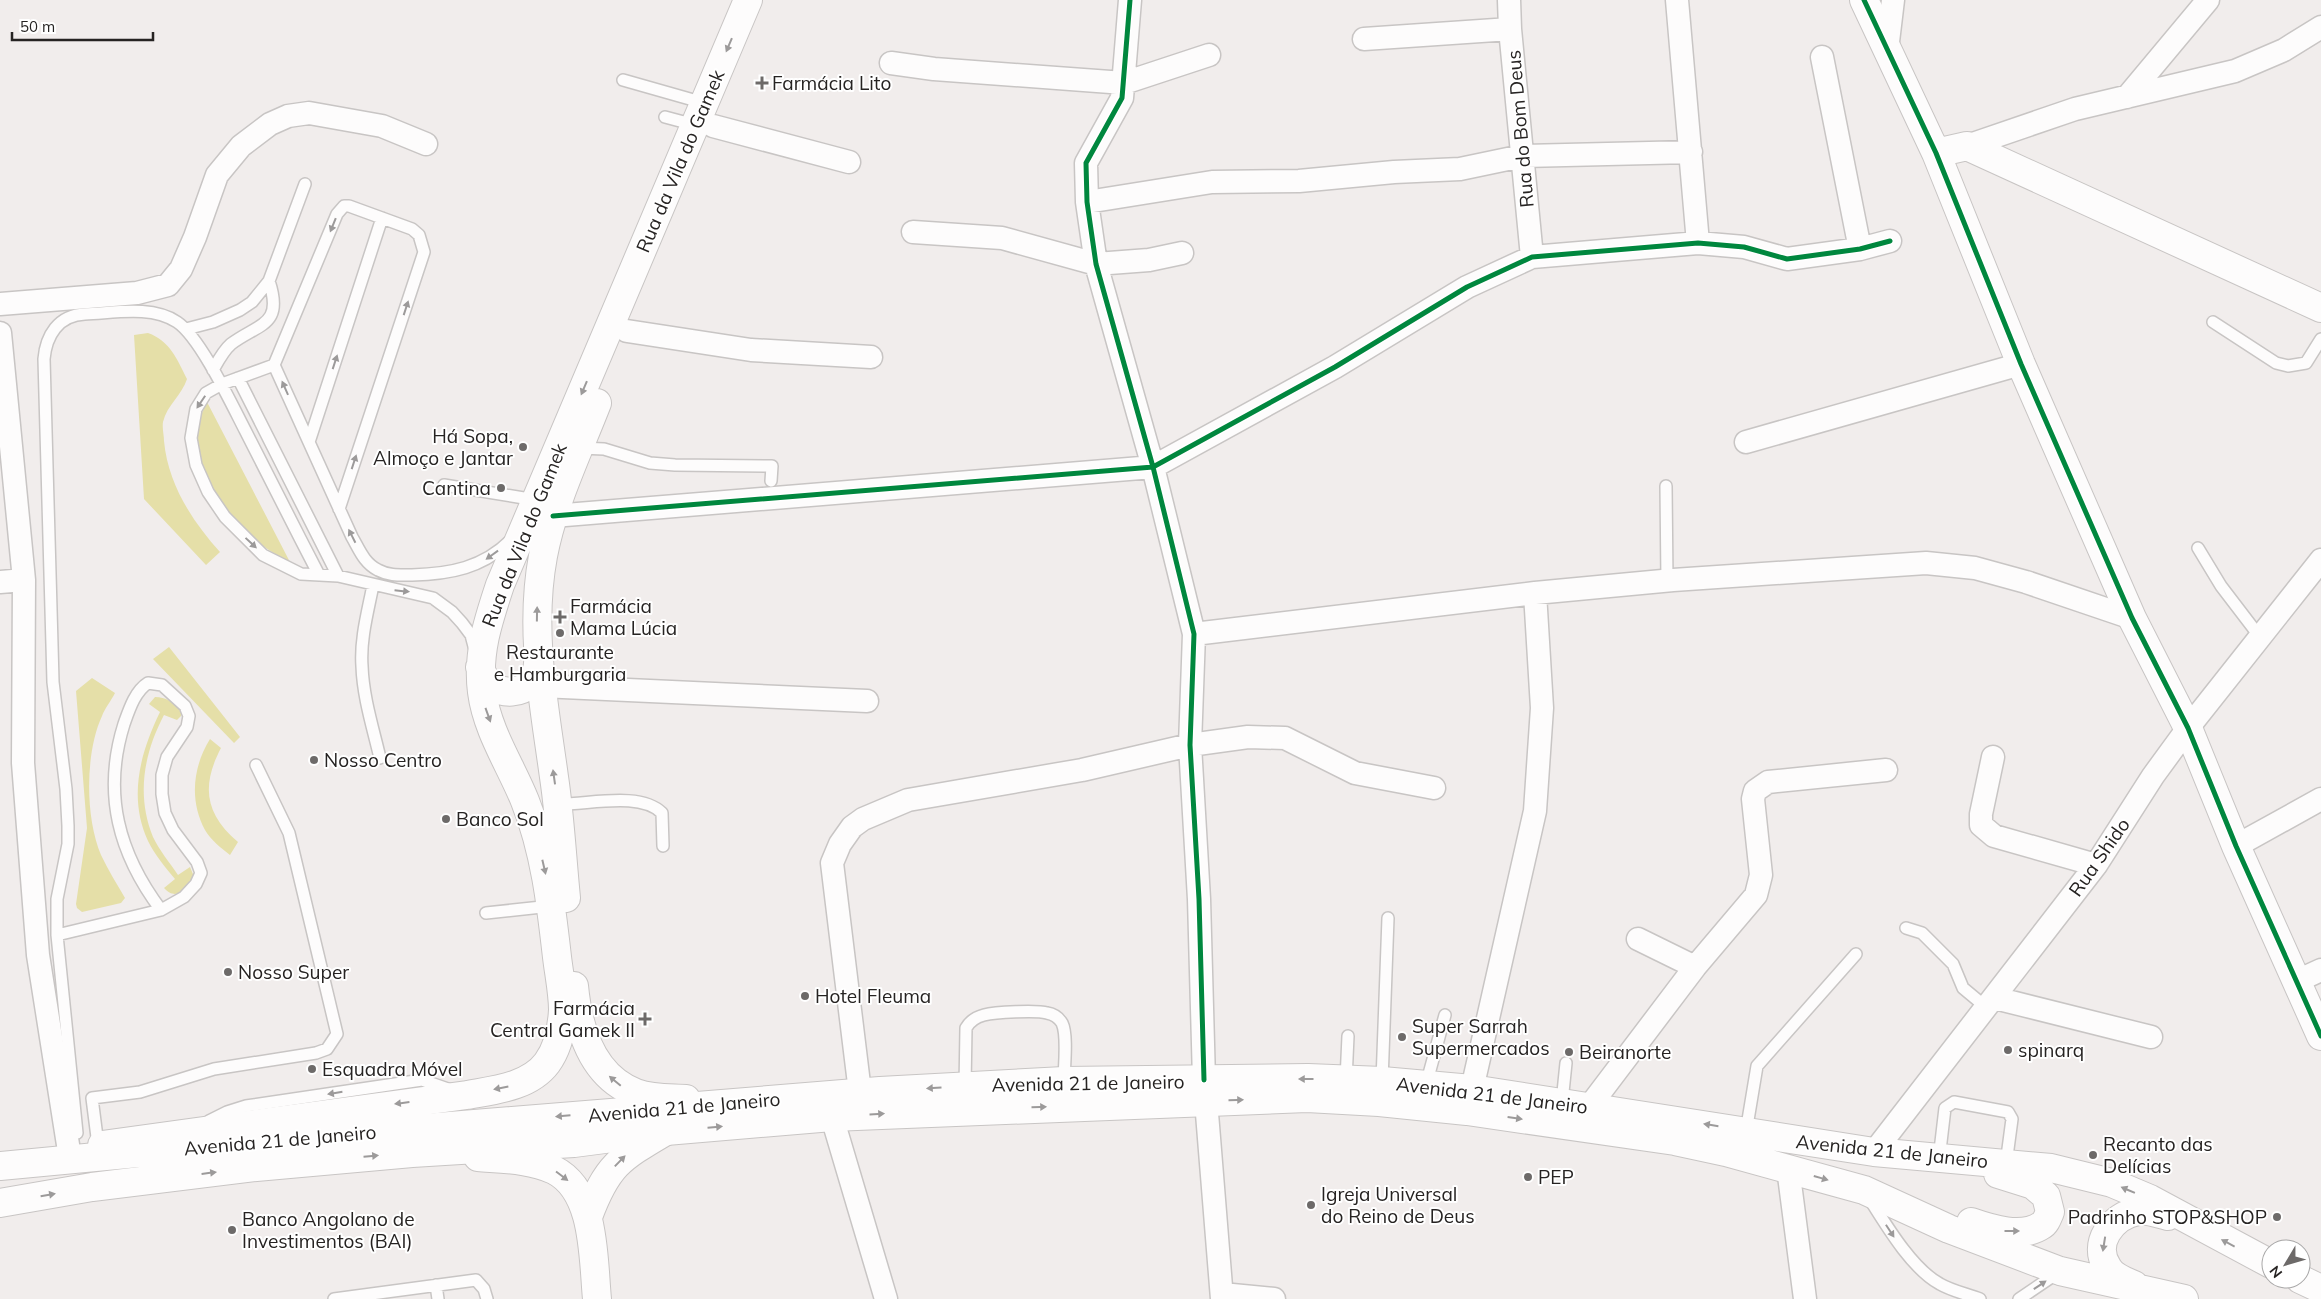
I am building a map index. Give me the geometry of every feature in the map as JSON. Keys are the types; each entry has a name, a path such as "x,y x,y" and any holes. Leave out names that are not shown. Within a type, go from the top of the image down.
{"main road":[{"name":"Rua da Vila do Gamek","path":"0,1166 82,1149 186,1132 467,1095 511,1086 531,1077 546,1065 560,1036 563,1009 551,906 543,862 530,815 485,707 480,667 487,624 500,585 539,513 580,448 627,331 748,0"},
{"name":"Rua da Vila do Gamek","path":"765,1100 657,1098 637,1094 623,1087 597,1064 589,1050 576,1006 557,804 539,674 537,594 543,555 539,513 704,118 767,0"},
{"path":"1864,0 1936,152 2021,364 2132,618 2188,728 2236,846 2321,1036"},
{"path":"1936,152 1967,146 2321,308"},
{"path":"480,667 489,684 501,691 511,692 529,684 537,672 539,674"},
{"name":"Avenida 21 de Janeiro","path":"0,1203 92,1186 256,1167 412,1153 574,1143 666,1131 832,1117 1205,1091 1308,1078 1382,1081 1472,1089 1874,1152 2051,1168 2112,1183 2150,1199 2261,1259"},
{"name":"Avenida 21 de Janeiro","path":"0,1166 264,1141 860,1092 1064,1081 1379,1102 1467,1111 1675,1141 1788,1168 1864,1190 1949,1229 2060,1271 2172,1298"},
{"path":"588,1217 606,1176 625,1155 666,1131"},
{"path":"412,1153 521,1161 554,1170 567,1179 580,1197 588,1217 597,1299"},
{"path":"1864,1190 1948,1214 1997,1231 2028,1231 2043,1225 2050,1212 2046,1196 2033,1184 1930,1158"},
{"path":"2172,1298 2120,1279 2108,1269 2102,1255 2102,1243 2108,1229 2122,1216 2139,1210 2187,1219"}],"street":[{"path":"1130,0 1122,98 1086,163 1087,202 1096,264 1153,467 1194,634 1190,745 1199,899 1205,1091 1222,1296 1274,1299"},
{"name":"Rua do Bom Deus","path":"1509,0 1510,29 1532,257"},
{"path":"1677,0 1698,242"},
{"path":"1887,50 1893,0"},
{"path":"2127,97 2208,0"},
{"path":"1967,146 2075,109 2235,71 2284,50 2321,27"},
{"path":"1364,38 1510,29"},
{"path":"890,63 934,69 1124,83 1209,55"},
{"path":"1822,57 1860,249"},
{"path":"0,304 137,293 168,285 182,269 196,237 217,174 242,146 270,124 288,116 310,113 382,126 426,144"},
{"path":"704,118 848,162"},
{"path":"1087,202 1212,182 1299,181 1394,172 1460,169 1522,156 1691,152"},
{"path":"913,232 1002,238 1096,264 1149,260 1182,254"},
{"path":"539,513 1153,467 1335,367 1468,287 1532,257 1698,242 1744,246 1787,259 1860,249 1890,241"},
{"path":"627,331 751,350 871,357"},
{"path":"0,333 24,580 23,763 38,955 82,1149"},
{"path":"1746,442 2021,364"},
{"name":"Rua Shido","path":"1874,1152 2096,866 2153,776 2188,728 2321,560"},
{"path":"1194,634 1535,593 1667,581 1926,563 1975,568 2026,582 2132,618"},
{"path":"0,582 24,580"},
{"path":"1472,1089 1535,811 1542,708 1535,593"},
{"path":"539,674 867,701"},
{"path":"860,1092 832,862 840,844 852,827 863,819 908,800 1082,770 1190,745 1248,737 1285,738 1355,773 1434,788"},
{"path":"1994,757 1980,814 1981,825 1994,836 2096,866"},
{"path":"1589,1106 1695,967 1756,895 1760,886 1761,875 1753,799 1755,791 1768,782 1886,770"},
{"path":"2236,846 2321,800"},
{"path":"1638,939 1695,967"},
{"path":"2297,981 2321,970"},
{"path":"1991,1003 2151,1037"},
{"path":"832,1117 886,1299"},
{"path":"1788,1168 1805,1299"}],"lane":[{"path":"623,80 704,118"},
{"path":"665,117 704,118"},
{"path":"186,329 213,322 240,310 252,302 269,281 305,184"},
{"path":"339,509 424,252 419,236 412,229 349,206 340,209 274,365 222,384 206,394 196,409 191,438 196,465 208,492 225,517 263,555 301,574 338,576 433,598 452,612 470,635 480,667"},
{"path":"309,442 382,218"},
{"path":"213,370 229,346 268,321 274,310 275,298 269,281"},
{"path":"82,1149 57,935 57,898 68,844 68,826 66,790 53,682 44,359 46,344 52,330 64,320 81,314 141,311 160,314 176,321 186,329 222,384 319,575"},
{"path":"2213,322 2276,363 2288,366 2306,363 2321,339"},
{"path":"274,365 339,509 365,560 377,570 392,575 444,573 476,565 490,558 539,513 444,484"},
{"path":"238,378 338,576"},
{"path":"580,448 604,449 650,463 772,466 771,480"},
{"path":"1666,486 1667,581"},
{"path":"2198,548 2221,586 2260,637"},
{"path":"373,585 363,634 362,665 366,698 380,758"},
{"path":"57,935 162,910 184,897 196,884 201,872 197,862 173,830 165,813 162,794 162,775 168,757 187,727 189,716 185,706 162,685 148,683 142,687 128,710 114,769 115,798 119,828 129,857 142,885 162,910"},
{"path":"82,1149 92,1098 140,1092 214,1069 316,1053 327,1049 337,1034 289,833 256,765"},
{"path":"557,804 622,801 652,804 662,813 663,846"},
{"path":"486,914 551,906"},
{"path":"1382,1081 1388,918"},
{"path":"1906,928 1922,933 1953,964 1963,988 1991,1003"},
{"path":"1746,1132 1757,1066 1856,954"},
{"path":"965,1087 966,1028 974,1019 984,1015 1006,1013 1046,1012 1058,1018 1063,1024 1064,1033 1064,1081"},
{"path":"1426,1085 1445,1015"},
{"path":"1346,1080 1348,1036"},
{"path":"1562,1102 1566,1063"},
{"path":"1930,1158 1945,1108 1954,1102 2008,1112 2012,1119 2006,1164"},
{"path":"1864,1190 1894,1238 1926,1274 1940,1284 1980,1299"},
{"path":"2019,1299 2060,1271"},
{"path":"334,1299 392,1295 436,1285 476,1280 484,1289 487,1299"},
{"path":"436,1285 438,1299"}],"shaded area":[{"path":"148,333 156,336 167,346 187,379 165,416 163,424 164,441 170,472 183,501 200,528 220,552 206,565 144,499 134,335"},
{"path":"207,402 291,564 270,551 240,525 211,484 199,453 197,437 198,423"},
{"path":"169,647 240,737 234,743 153,659"},
{"path":"92,678 115,693 102,716 92,748 89,785 92,822 101,855 125,898 121,903 82,912 77,908 76,904 87,828 76,691"},
{"path":"155,697 169,701 181,710 181,716 177,720 164,715 157,729 147,759 144,790 148,821 155,842 178,875 190,867 195,879 181,893 176,894 170,893 164,888 175,879 148,841 142,825 139,808 138,792 142,759 160,712 149,704"},
{"path":"210,739 221,748 211,775 210,799 219,821 238,842 230,855 207,834 200,819 195,796 197,772 204,749"}],"cycle path":[{"path":"1130,0 1122,98 1086,163 1087,202 1096,264 1153,467 1194,634 1190,745 1199,899 1204,1080"},
{"path":"1864,0 1936,153 2021,364 2132,618 2188,728 2236,846 2321,1036"},
{"path":"553,516 1153,467 1335,367 1467,287 1532,257 1698,243 1744,247 1787,259 1860,249 1890,241"}],"place":[{"name":"Farmácia Lito","path":"762,83"},
{"name":"Há Sopa, Almoço e Jantar","path":"523,447"},
{"name":"Cantina","path":"501,488"},
{"name":"Farmácia Mama Lúcia","path":"560,617"},
{"name":"Restaurante e Hamburgaria","path":"560,633"},
{"name":"Nosso Centro","path":"314,760"},
{"name":"Banco Sol","path":"446,819"},
{"name":"Nosso Super","path":"228,972"},
{"name":"Hotel Fleuma","path":"805,996"},
{"name":"Farmácia Central Gamek II","path":"645,1019"},
{"name":"Super Sarrah Supermercados","path":"1402,1037"},
{"name":"spinarq","path":"2008,1050"},
{"name":"Beiranorte","path":"1569,1052"},
{"name":"Esquadra Móvel","path":"312,1069"},
{"name":"Recanto das Delícias","path":"2093,1155"},
{"name":"PEP","path":"1528,1177"},
{"name":"Igreja Universal do Reino de Deus","path":"1311,1205"},
{"name":"Padrinho STOP&SHOP","path":"2277,1217"},
{"name":"Banco Angolano de Investimentos (BAI)","path":"232,1230"}]}
